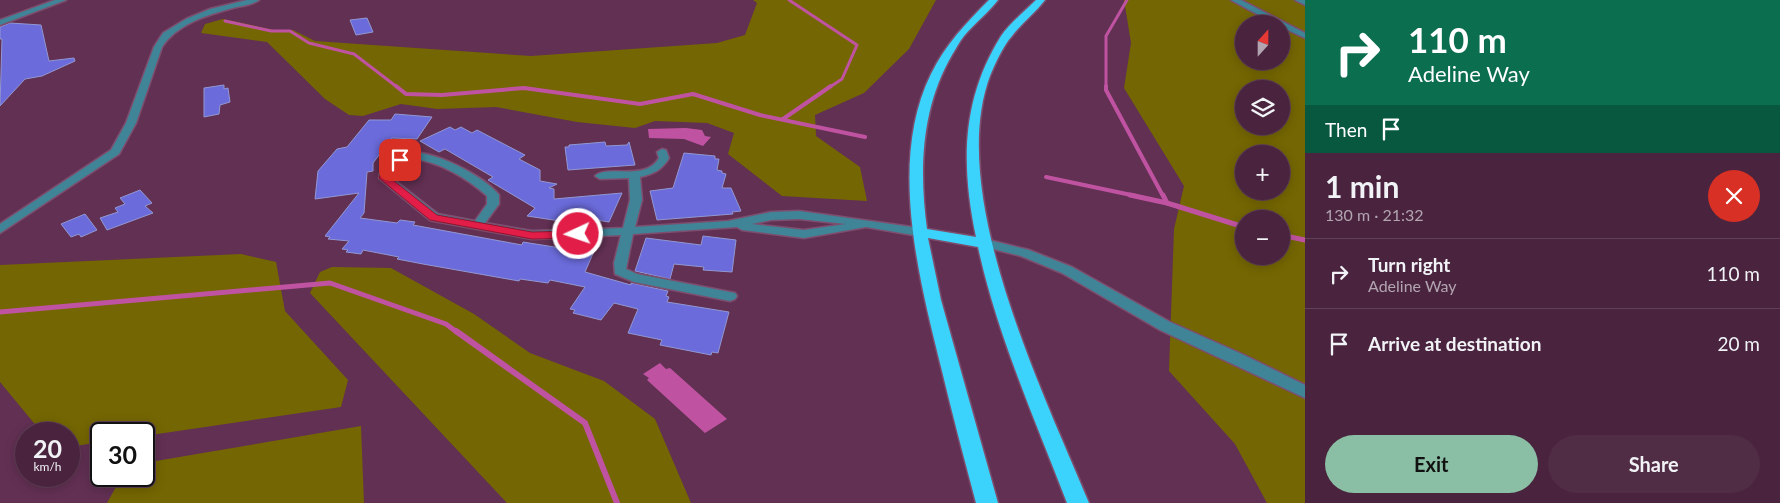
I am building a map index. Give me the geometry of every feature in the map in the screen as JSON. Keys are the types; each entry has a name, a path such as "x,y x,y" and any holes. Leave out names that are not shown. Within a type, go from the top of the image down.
{"highway":[{"path":"987,503 932,301 919,232 915,177 916,148 924,104 931,84 962,31 994,0"},
{"path":"1041,0 1015,24 995,51 988,66 978,101 973,134 972,179 978,217 1002,306 1078,503"},
{"path":"919,232 985,243"}],"street":[{"path":"0,24 62,0"},
{"path":"0,229 115,152 131,123 158,47 166,35 188,21 213,11 255,0"},
{"path":"1235,0 1305,36"},
{"path":"1299,0 1305,3"},
{"path":"396,145 406,158"},
{"path":"600,176 652,171 659,167 664,160 662,152"},
{"path":"477,226 493,204 492,193 438,160 421,156 406,158 386,169 383,175 386,180 434,218 477,226 542,236 728,225 771,216 800,215 919,232"},
{"path":"634,173 637,196 620,271 634,278 730,296"},
{"path":"800,215 804,234"},
{"path":"728,225 804,234 873,226"},
{"path":"985,243 1025,253 1067,270 1165,326 1239,359 1305,392"}],"shaded area":[{"path":"753,0 936,0 909,49 864,93 815,115 816,136 860,167 867,201 782,196 728,154 734,133 707,123 655,121 635,128 577,122 496,107 437,109 401,104 363,116 349,115 325,99 267,42 201,33 205,24 223,19 274,30 293,30 315,41 531,56 717,43 745,35 757,3"},
{"path":"1124,0 1305,0 1305,503 1267,503 1235,444 1169,371 1174,229 1184,186 1124,88 1131,43"},
{"path":"686,128 702,130 705,136 711,137 703,146 684,139 649,138 648,129"},
{"path":"241,254 276,262 285,311 348,380 341,407 155,434 155,422 90,422 90,444 80,445 80,422 33,422 0,382 0,265"},
{"path":"332,267 391,268 474,314 530,353 604,381 655,419 691,503 507,503 310,293 320,272"},
{"path":"660,363 666,369 670,368 727,419 705,433 647,380 649,378 643,374"},
{"path":"361,426 364,503 107,503 116,487 155,487 155,461"}],"building":[{"path":"367,18 373,32 356,35 350,20"},
{"path":"10,23 41,25 49,61 74,58 75,61 42,76 25,79 0,106 2,39 0,39 0,27"},
{"path":"224,85 224,89 228,88 230,102 220,105 219,114 204,117 204,88"},
{"path":"395,114 432,117 417,139 392,138 373,163 373,171 367,172 364,213 360,218 397,223 400,220 415,222 413,225 522,245 523,242 573,250 578,250 579,247 595,249 585,272 631,285 631,283 668,291 666,296 669,297 667,302 729,312 718,353 712,352 711,355 660,345 662,340 628,333 638,309 614,303 601,320 573,313 575,310 570,309 585,287 550,280 548,283 520,279 519,281 397,259 399,257 363,250 361,254 346,252 348,250 342,249 349,241 328,239 330,237 325,236 359,193 315,199 318,171 337,149 347,147 369,120 391,120"},
{"path":"450,127 455,130 461,127 472,133 477,130 525,155 519,159 540,170 540,181 557,184 549,188 554,189 554,199 622,193 609,222 584,218 580,224 527,216 535,208 488,180 493,177 445,149 439,152 420,141"},
{"path":"605,142 606,146 627,145 629,142 635,165 568,170 565,147"},
{"path":"684,153 715,156 715,159 719,159 717,170 726,174 722,188 731,188 741,211 732,212 733,214 657,220 650,191 673,188"},
{"path":"140,190 152,203 145,206 153,213 107,230 100,218 118,212 115,208 125,204 120,198"},
{"path":"85,214 97,230 81,237 79,234 71,237 61,224"},
{"path":"703,236 736,240 732,272 703,270 704,267 674,264 670,279 635,271 646,238 701,245"}],"waterway":[{"path":"789,0 857,45 842,79 830,87"},
{"path":"1127,0 1106,36 1106,90 1163,196"},
{"path":"225,21 271,31 290,31 309,43 354,54 397,87"},
{"path":"396,86 406,94 442,95 524,88 640,104 693,94 760,115 865,137"},
{"path":"783,119 831,86"},
{"path":"1046,177 1136,196"},
{"path":"1130,195 1167,203"},
{"path":"1163,195 1167,203"},
{"path":"1167,203 1235,224"},
{"path":"1290,237 1305,240"},
{"path":"0,312 330,283 446,324 458,333"},
{"path":"456,331 585,423 617,503"}],"route":[{"path":"400,160 386,169 383,175 384,178 434,218 532,235 578,234"}]}
